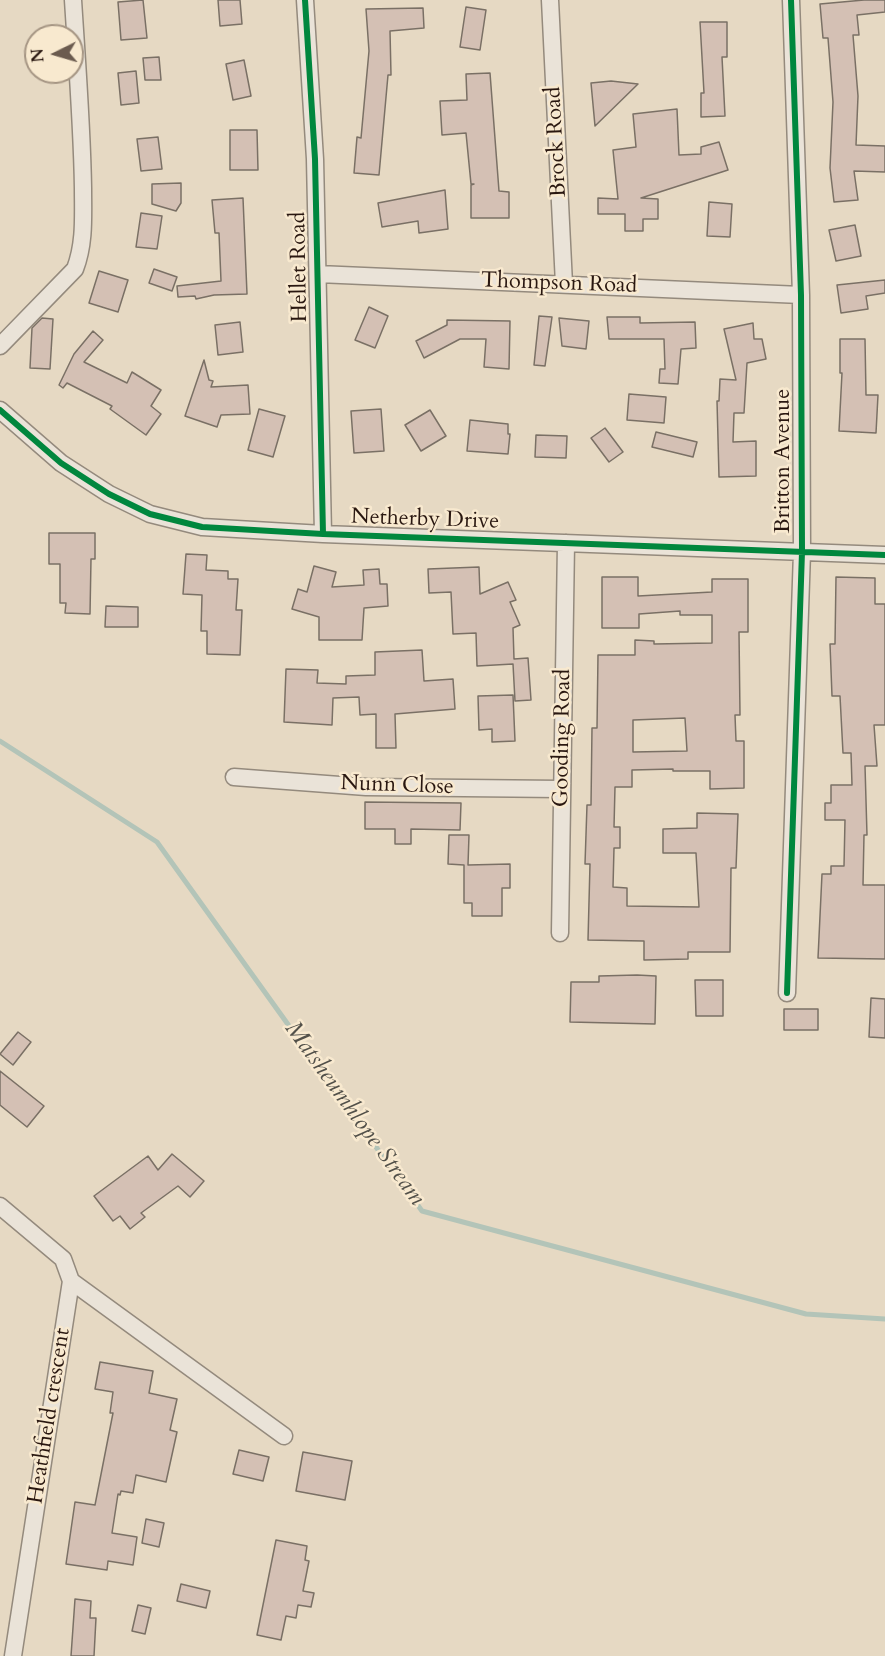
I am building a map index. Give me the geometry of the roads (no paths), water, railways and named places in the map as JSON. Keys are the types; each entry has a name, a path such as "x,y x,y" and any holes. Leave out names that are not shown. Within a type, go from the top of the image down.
{"street":[{"path":"0,346 75,269 80,255 83,238 82,164 74,0"},
{"name":"Hellet Road","path":"305,0 310,50 318,274 323,534"},
{"name":"Brock Road","path":"550,0 564,284"},
{"name":"Britton Avenue","path":"788,993 802,552 801,295 792,0"},
{"name":"Thompson Road","path":"318,274 801,295"},
{"name":"Netherby Drive","path":"0,410 61,463 108,494 150,514 202,527 323,534 885,555"},
{"name":"Gooding Road","path":"560,933 566,543"},
{"name":"Nunn Close","path":"234,777 366,787 561,789"},
{"path":"0,1206 63,1259 71,1281 284,1436"},
{"name":"Heathfield crescent","path":"13,1656 71,1281"}],"waterway":[{"name":"Matsheumhlope Stream","path":"0,741 157,842 422,1211 806,1314 885,1319"}]}
